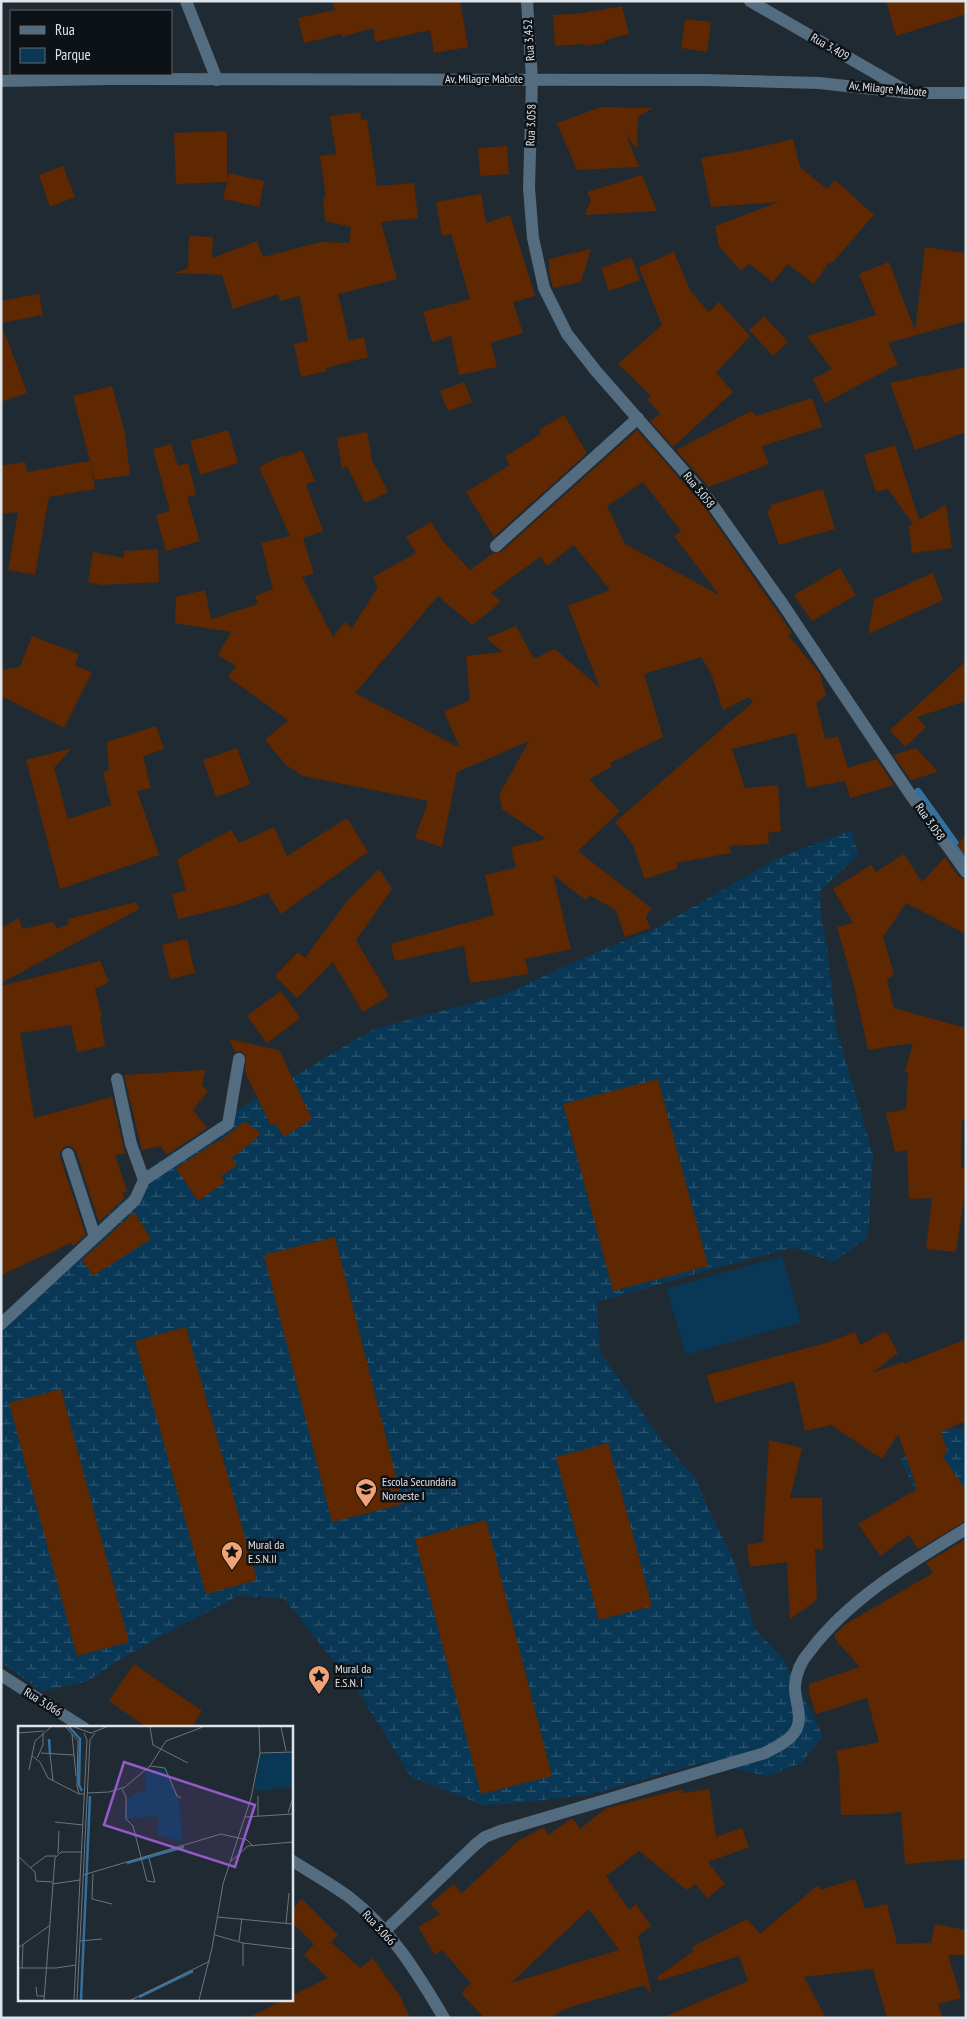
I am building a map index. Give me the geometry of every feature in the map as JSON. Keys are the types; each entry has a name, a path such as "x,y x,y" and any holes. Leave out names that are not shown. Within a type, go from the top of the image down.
{"street":[{"path":"186,1 217,80"},
{"name":"Rua 3.452","path":"527,1 532,79"},
{"name":"Rua 3.409","path":"750,1 910,93"},
{"name":"Av. Milagre Mabote","path":"1,81 111,79 704,80 819,84 910,93 966,94"},
{"name":"Rua 3.058","path":"532,79 528,188 534,238 544,288 568,334 596,371 709,500 782,603 910,794 966,872"},
{"path":"496,546 638,418"},
{"path":"1,1324 135,1200 144,1180 228,1124 239,1058"},
{"path":"118,1079 131,1144 144,1180"},
{"path":"68,1154 95,1237"},
{"path":"385,1931 475,1844 484,1838 509,1828 765,1753 787,1741 794,1732 799,1720 795,1686 798,1670 809,1651 856,1603 910,1563 966,1528"},
{"name":"Rua 3.066","path":"1,1675 81,1726"},
{"name":"Rua 3.066","path":"292,1861 350,1898 385,1931 422,1980 444,2018"}],"green space":[{"name":"Escola Secundária Noroeste I","path":"852,830 858,855 820,891 821,917 827,949 836,1027 873,1154 868,1237 833,1262 794,1248 726,1265 597,1302 600,1352 661,1439 696,1479 734,1561 755,1629 784,1660 823,1736 801,1763 768,1776 704,1762 588,1795 483,1805 411,1777 358,1691 283,1598 238,1596 159,1637 86,1682 41,1691 1,1662 1,1327 56,1274 84,1236 138,1188 143,1172 244,1106 374,1029 505,994 599,951 653,930 778,858"},
{"path":"782,1256 801,1322 686,1355 667,1289"},
{"path":"952,1427 966,1431 966,1517 916,1493 901,1460 919,1443"}],"building":[{"path":"332,1 460,1 468,47 434,53 430,30 375,42 373,28 342,37 342,34 304,43 298,18 335,10"},
{"path":"886,1 966,1 966,14 896,36"},
{"path":"622,6 629,34 605,40 605,43 585,46 585,44 555,46 553,15 584,13"},
{"path":"685,19 711,22 707,52 681,48"},
{"path":"601,107 652,108 638,117 637,149 626,135 639,167 577,170 557,123"},
{"path":"360,112 361,120 367,119 377,186 414,183 418,218 381,222 397,279 338,294 349,341 364,337 368,357 326,368 327,371 301,377 294,344 308,341 300,296 280,301 278,294 233,309 222,275 175,273 188,268 189,236 213,237 212,258 257,241 263,257 321,242 349,243 351,227 325,221 323,197 326,197 320,156 336,154 330,116"},
{"path":"227,131 227,182 176,184 174,133"},
{"path":"793,139 800,167 827,189 835,180 874,215 831,264 829,262 814,284 787,264 773,282 749,264 741,271 719,246 715,226 779,202 711,207 701,158 752,149"},
{"path":"507,146 509,174 480,176 478,148"},
{"path":"63,166 75,197 50,207 39,175"},
{"path":"229,173 264,181 259,207 223,199"},
{"path":"642,175 657,211 585,215 591,200 587,192"},
{"path":"481,194 486,223 510,215 535,296 513,302 523,333 491,343 497,367 459,375 451,336 432,342 423,312 470,299 451,234 442,236 436,202"},
{"path":"925,247 966,253 966,321 888,343 898,364 825,403 813,379 832,369 807,336 876,315 859,274 889,262 915,331"},
{"path":"591,249 581,282 553,288 549,272 549,259"},
{"path":"674,252 691,292 709,312 719,302 750,336 716,373 733,392 673,447 650,421 660,414 647,399 651,396 618,364 662,325 639,267"},
{"path":"631,257 640,280 609,291 601,268"},
{"path":"39,294 43,315 1,323 1,301"},
{"path":"764,316 788,342 773,356 749,330"},
{"path":"4,331 27,393 1,402 1,332"},
{"path":"966,367 966,432 915,450 890,383"},
{"path":"464,382 472,402 448,411 440,391"},
{"path":"112,386 125,433 130,475 95,480 73,396"},
{"path":"812,398 822,427 762,446 769,464 709,487 676,450 751,411 756,416"},
{"path":"564,415 587,453 494,537 466,492 510,465 505,457 541,434 539,430"},
{"path":"228,430 238,463 200,475 190,441"},
{"path":"637,430 703,505 792,633 788,635 820,674 826,695 816,703 825,739 838,736 848,768 877,759 894,785 850,798 845,781 807,788 796,733 732,749 745,788 778,785 781,831 768,833 769,844 729,846 731,853 676,863 678,868 645,879 632,843 615,822 753,702 749,697 723,710 711,673 701,657 644,674 663,737 610,763 612,767 589,779 620,811 578,851 651,908 646,917 650,928 625,937 616,910 589,895 586,900 553,875 571,949 525,959 529,974 470,983 464,946 395,961 391,944 494,915 485,875 516,868 511,847 546,839 502,809 499,795 529,741 457,772 442,847 415,838 428,801 303,776 286,765 265,740 288,720 228,677 236,666 218,655 231,632 175,623 176,597 205,590 211,619 258,604 255,596 273,589 261,543 290,536 259,467 284,455 285,457 302,450 315,481 306,484 323,531 303,538 314,573 302,577 333,637 345,622 352,628 378,587 373,577 416,553 406,537 431,522 444,543 470,570 493,553 501,552","holes":["643,482 681,531 674,536 719,595 625,544 607,506","574,545 610,590 568,606 600,688 555,649 534,659 516,626 486,638 503,652 466,656 470,700 444,712 460,748 355,693 438,596 472,625 501,602 491,593 540,557 547,566"]},
{"path":"367,432 372,460 388,492 365,503 347,466 342,468 337,438"},
{"path":"171,444 178,466 188,463 196,495 187,497 200,541 166,551 156,515 170,511 153,449"},
{"path":"895,445 919,520 946,505 952,548 912,553 909,527 913,524 888,489 876,492 864,455"},
{"path":"90,461 95,489 49,497 35,575 8,570 18,512 1,514 1,466 25,462 27,472"},
{"path":"823,489 835,529 779,545 767,511 771,509 770,505"},
{"path":"158,549 159,582 102,585 88,582 93,552 124,558 124,551"},
{"path":"840,568 856,595 812,621 794,595"},
{"path":"933,573 943,600 868,634 874,599"},
{"path":"32,636 79,654 75,666 92,672 64,728 1,696 1,670 20,667"},
{"path":"966,661 966,701 917,717 926,727 905,747 890,730"},
{"path":"156,726 164,749 143,756 151,788 137,791 159,855 60,889 26,760 72,748 54,768 68,819 111,805 103,772 109,770 107,742"},
{"path":"237,748 250,784 216,797 203,760"},
{"path":"916,748 938,772 911,780 893,755"},
{"path":"347,818 368,852 281,914 268,893 236,905 178,919 172,894 186,891 177,859 231,830 239,843 274,827 287,856"},
{"path":"966,835 966,858 957,845"},
{"path":"904,854 922,882 945,857 959,877 966,880 966,934 906,903 883,937 894,974 887,980 894,1008 966,1028 966,1121 962,1120 961,1167 966,1168 966,1183 956,1252 926,1249 932,1198 909,1199 907,1150 895,1152 886,1113 906,1109 908,1072 905,1072 913,1043 868,1050 854,986 837,927 853,923 833,889 871,865 876,872"},
{"path":"379,869 392,889 356,940 389,996 363,1012 333,962 297,998 275,976 298,952 305,958 347,901"},
{"path":"136,902 139,909 1,983 1,928 19,918 22,929 53,922 57,929 69,924 68,919"},
{"path":"187,939 195,973 170,979 162,945"},
{"path":"100,961 109,982 95,989 102,1016 100,1016 105,1046 77,1052 71,1025 20,1033 34,1118 112,1097 125,1153 115,1155 127,1191 122,1193 125,1198 99,1222 76,1151 70,1146 65,1146 60,1152 60,1157 86,1235 73,1246 71,1243 1,1275 1,986"},
{"path":"281,991 300,1018 267,1043 247,1016"},
{"path":"229,1039 279,1050 312,1119 284,1137 275,1123 271,1126 245,1072 246,1056 241,1051 235,1052"},
{"path":"205,1070 202,1085 208,1091 193,1110 207,1128 167,1155 161,1146 142,1150 124,1075"},
{"path":"658,1079 708,1266 613,1291 563,1104"},
{"path":"245,1121 261,1134 232,1158 237,1165 221,1177 225,1182 198,1201 176,1168 218,1142"},
{"path":"134,1212 151,1239 93,1276 82,1260"},
{"path":"335,1237 403,1504 332,1522 264,1255"},
{"path":"186,1327 257,1580 206,1594 135,1341"},
{"path":"886,1331 898,1353 872,1373 903,1362 904,1364 966,1339 966,1421 941,1432 948,1453 942,1455 966,1491 966,1521 918,1549 909,1535 880,1556 858,1524 917,1489 898,1434 882,1459 831,1425 805,1431 794,1381 715,1403 707,1375 826,1343 855,1332 860,1345"},
{"path":"61,1389 129,1642 77,1656 9,1403"},
{"path":"769,1440 802,1448 790,1498 822,1498 823,1550 815,1549 817,1600 790,1619 787,1562 750,1567 747,1545 763,1542"},
{"path":"608,1443 652,1606 599,1620 556,1457"},
{"path":"486,1520 552,1776 481,1794 415,1539"},
{"path":"966,1539 966,1859 905,1864 901,1811 888,1814 841,1815 839,1766 836,1751 879,1742 867,1698 816,1714 809,1692 809,1684 860,1667 835,1639 835,1634 846,1624 933,1573 926,1563"},
{"path":"134,1664 202,1711 192,1726 145,1726 109,1701"},
{"path":"682,1789 683,1793 709,1789 716,1837 742,1828 749,1847 708,1862 725,1884 707,1898 695,1884 687,1890 639,1851 606,1876 629,1910 636,1904 651,1926 638,1936 652,1995 644,1985 565,2009 550,2018 485,2018 461,1993 471,1983 442,1950 435,1955 418,1927 440,1914 430,1904 454,1884 462,1893 518,1841 544,1827 548,1835 572,1818 580,1829 607,1808","holes":["589,1909 619,1950 511,1983"]},
{"path":"855,1879 865,1909 887,1904 897,1944 931,1943 935,1924 966,1930 966,1955 948,1955 961,1998 938,2004 943,2018 887,2018 873,1969 804,1977 826,2018 661,2018 748,1981 739,1956 659,1981 657,1977 694,1951 692,1947 747,1919 760,1934 818,1885 820,1890"},
{"path":"302,1899 338,1935 331,1942 360,1968 373,1958 404,2002 402,2003 411,2018 248,2018 279,2002 292,2002 292,1996 328,1978 304,1955 314,1944 292,1922 292,1909"}],"waterway":[{"path":"918,792 966,859"}],"place":[{"name":"Escola Secundária Noroeste I","path":"366,1508"},
{"name":"Mural da E.S.N.II","path":"232,1571"},
{"name":"Mural da E.S.N. I","path":"319,1695"}]}
